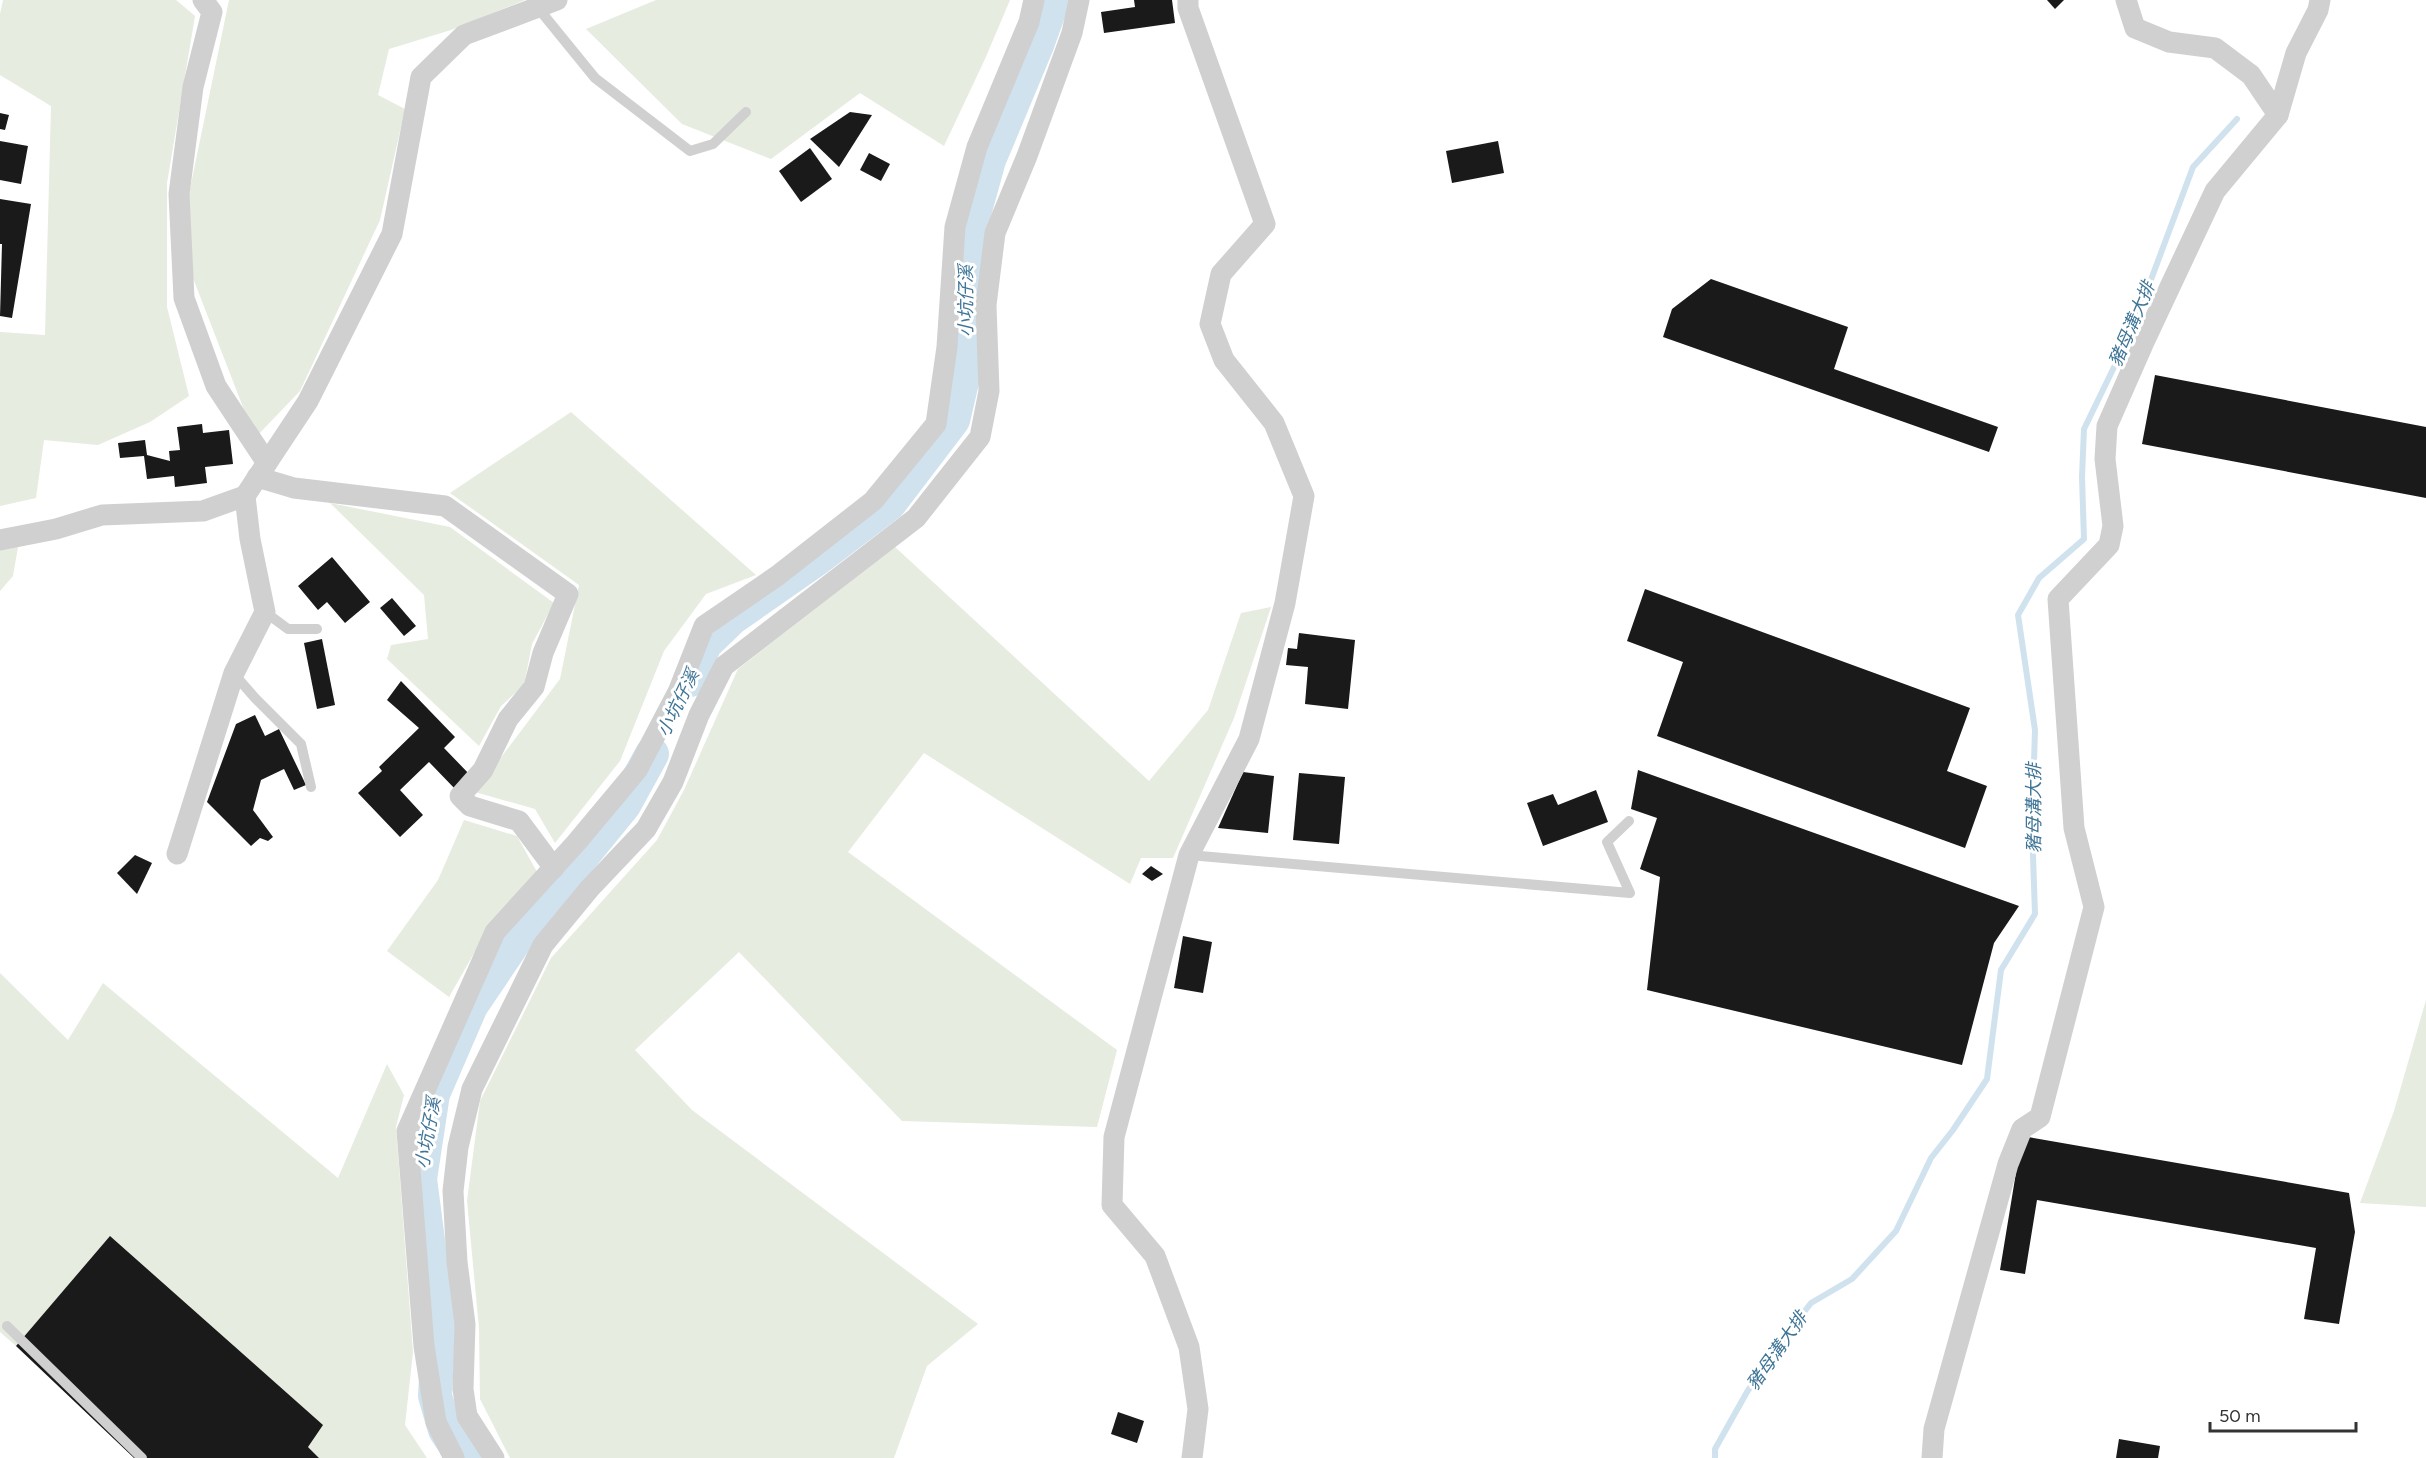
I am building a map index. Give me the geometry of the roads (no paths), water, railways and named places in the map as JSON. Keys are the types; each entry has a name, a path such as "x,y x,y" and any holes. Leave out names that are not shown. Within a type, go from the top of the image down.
{"street":[{"path":"203,0 212,12 193,87 179,194 184,298 216,386 262,470 294,488 445,506 568,594 543,652 534,687 508,719 483,770 460,796 470,806 519,821 554,868"},
{"path":"454,1458 436,1422 423,1346 407,1131 495,932 554,868 637,770 678,692 704,626 777,576 873,501 936,424 947,346 955,227 977,147 1029,22 1034,0"},
{"path":"494,1458 467,1416 463,1389 465,1324 457,1262 453,1191 458,1147 472,1089 543,945 590,888 646,829 673,782 699,715 724,666 916,518 980,437 989,391 986,305 995,233 1027,156 1072,33 1079,0"},
{"path":"1188,0 1188,8 1265,224 1221,274 1210,324 1224,360 1274,423 1305,496 1285,603 1249,739 1189,855 1114,1137 1112,1205 1155,1256 1189,1347 1198,1409 1192,1458"},
{"path":"2126,0 2135,28 2169,42 2215,48 2251,75 2278,115"},
{"path":"1932,1458 1934,1429 2008,1164 2022,1129 2040,1117 2094,907 2074,828 2058,599 2109,545 2113,526 2104,459 2107,426 2215,191 2278,115 2296,53 2318,10 2320,0"},
{"path":"0,540 56,529 102,515 203,511 245,496 308,401 392,234 421,77 464,35 547,4"},
{"path":"177,854 234,673 265,612 250,539 245,496"}],"lane":[{"path":"547,4 595,78 690,152 713,144 746,112"},
{"path":"265,612 288,629 317,629"},
{"path":"234,673 255,699 301,744 311,787"},
{"path":"1189,855 1630,893 1607,842 1629,821"},
{"path":"8,1326 142,1458"}],"waterway":[{"name":"小坑仔溪","path":"690,680 705,644 732,618 818,558 889,504 953,420 965,369 966,243 989,160 1037,45 1053,0"},
{"name":"豬母溝大排","path":"1715,1458 1715,1449 1747,1392 1811,1303 1852,1279 1896,1231 1931,1158 1987,1079 2001,970 2035,914 2032,827 2035,730 2018,615 2039,578 2084,539 2082,477 2084,429 2133,328 2193,167 2237,119"},
{"name":"小坑仔溪","path":"464,1458 445,1430 435,1396 439,1325 420,1179 433,1094 471,1006 523,929 624,805 652,754"}]}
